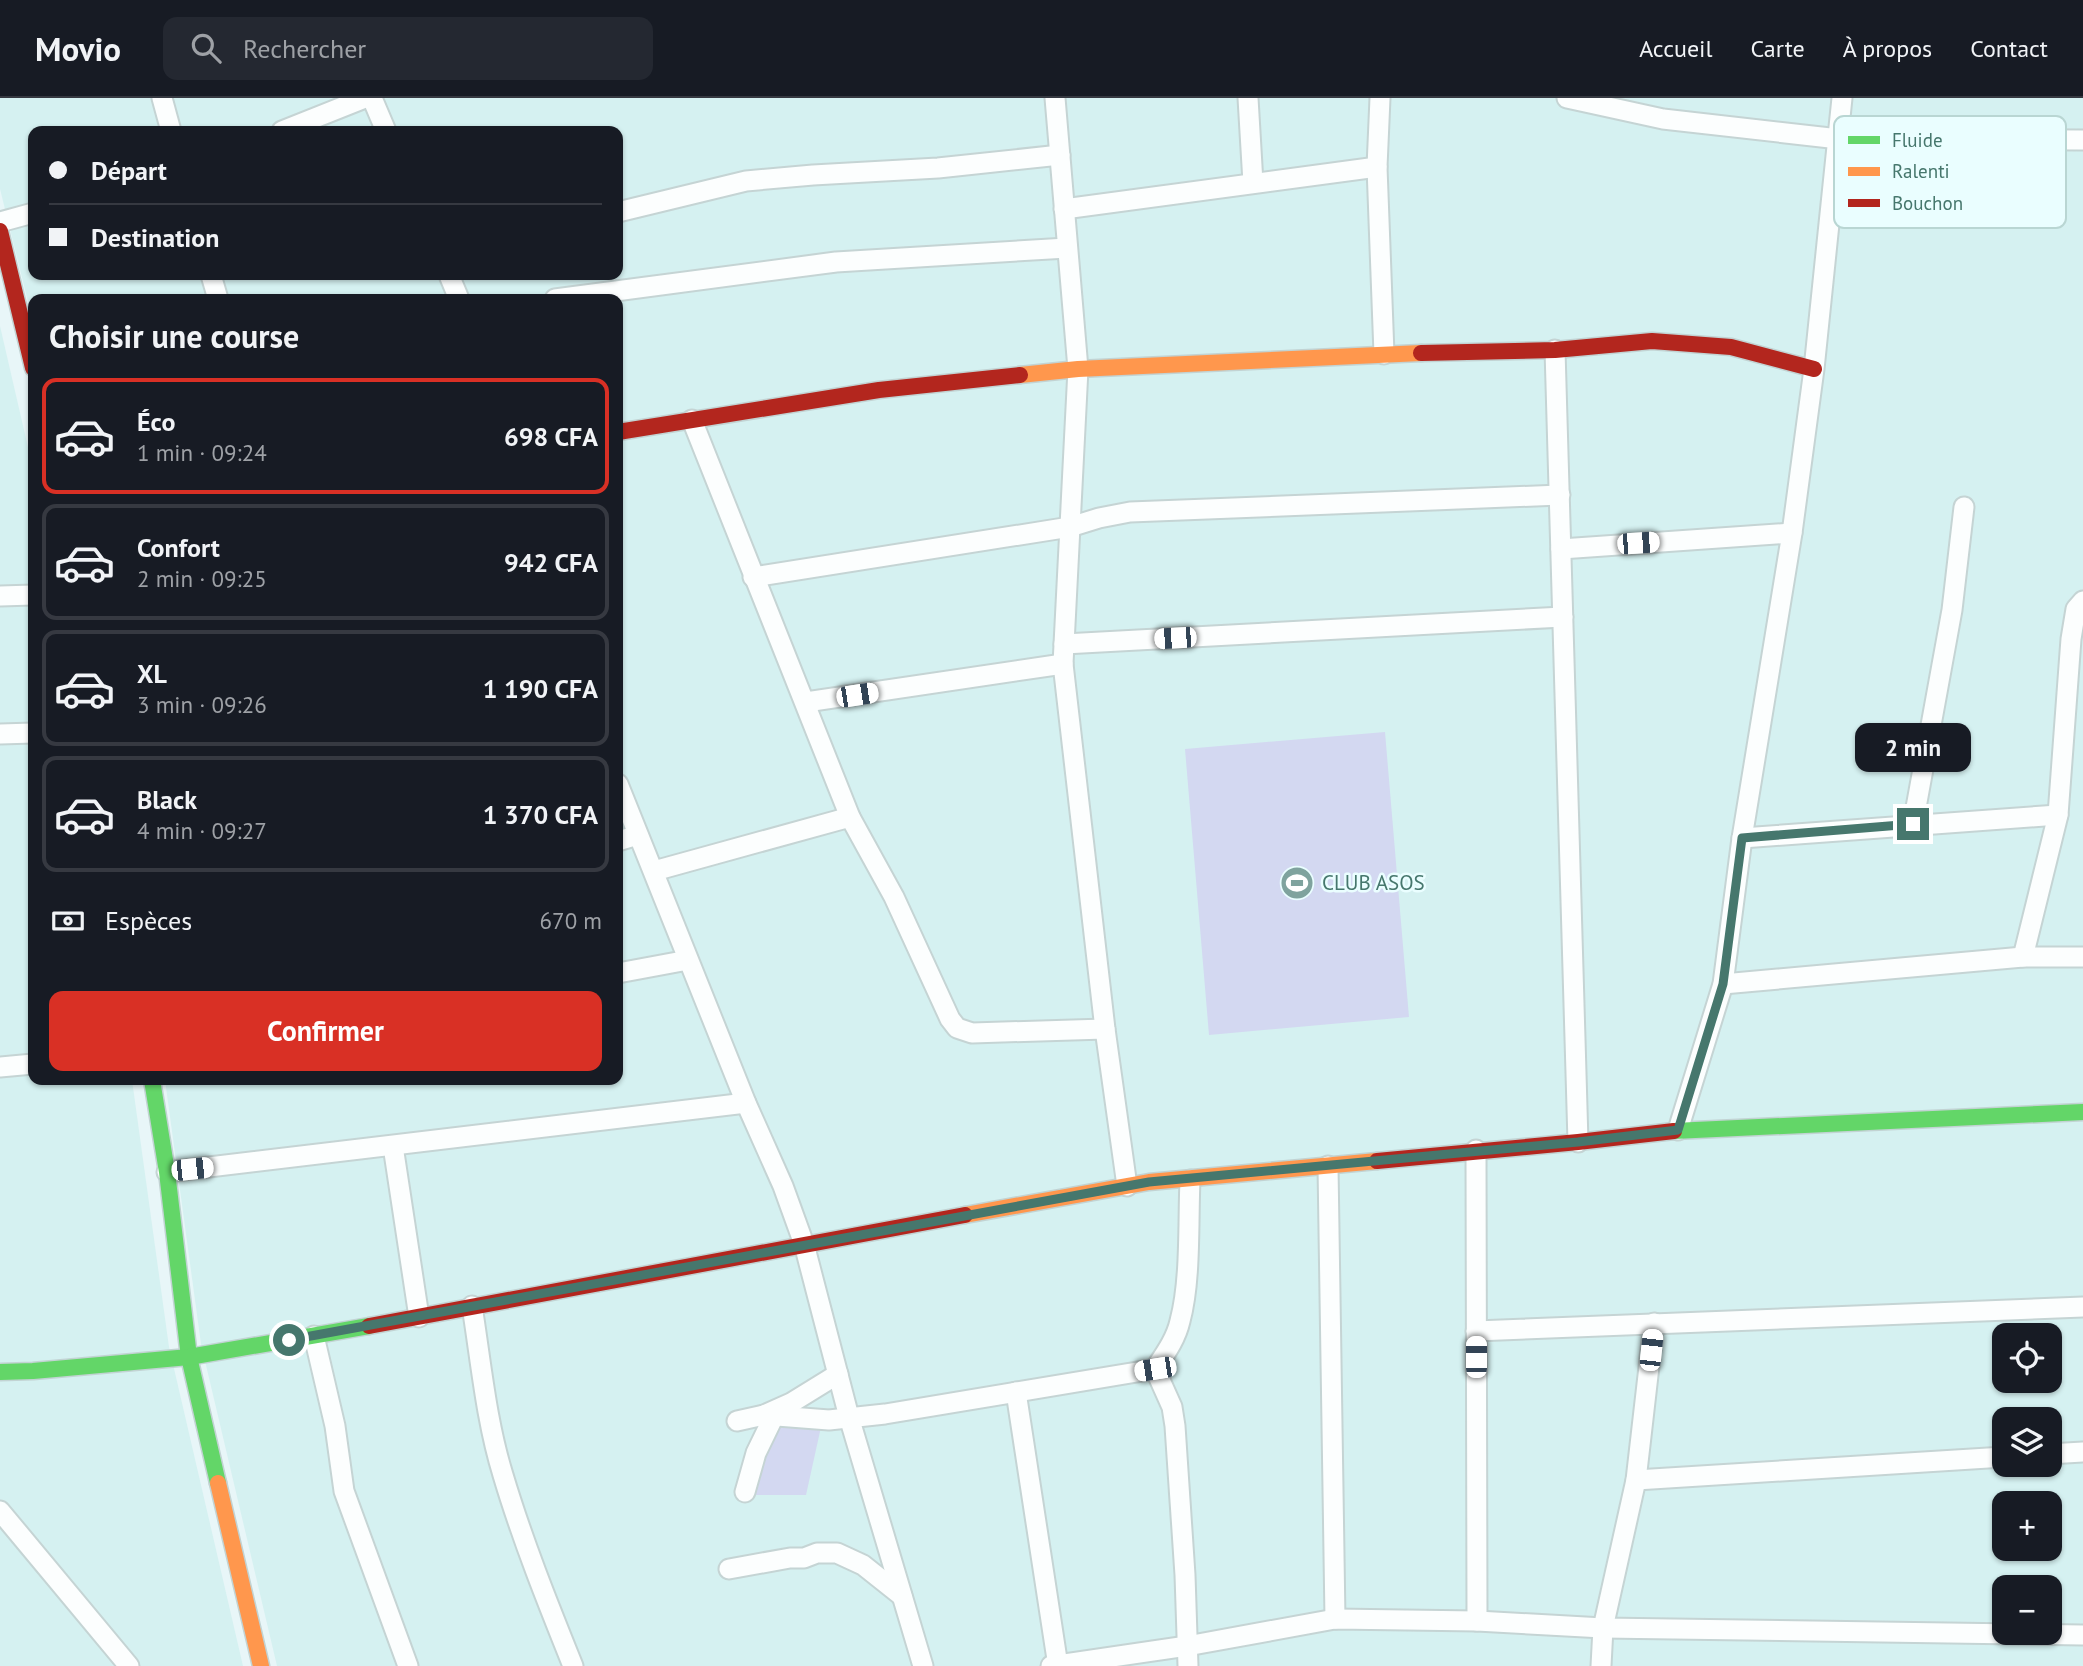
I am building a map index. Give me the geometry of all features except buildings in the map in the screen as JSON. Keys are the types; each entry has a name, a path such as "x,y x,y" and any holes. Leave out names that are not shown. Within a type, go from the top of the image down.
{"street":[{"path":"162,98 170,126"},
{"path":"295,126 365,98"},
{"path":"372,98 385,126"},
{"path":"1055,98 1077,369 1063,654 1105,1029 1127,1186"},
{"path":"1248,98 1253,183"},
{"path":"1380,98 1377,167 1384,354"},
{"path":"1567,98 1663,119 1834,138"},
{"path":"1841,116 1842,98"},
{"path":"623,211 746,181 813,174 939,168 1060,155"},
{"path":"1064,209 1377,167"},
{"path":"1678,1130 1723,984 1742,838 1792,533 1814,369 1834,185"},
{"path":"0,222 28,214"},
{"path":"0,231 28,347"},
{"path":"593,294 836,262 1068,247"},
{"path":"623,431 879,390 1077,369 1384,354 1555,350 1652,341 1731,347 1814,369"},
{"path":"1555,350 1578,1142"},
{"path":"692,420 753,577 806,702 849,817 894,897 940,1000 957,1028 972,1032 1105,1029"},
{"path":"753,577 1070,527 1130,512 1559,495"},
{"path":"1913,824 1952,610 1964,507"},
{"path":"1561,549 1792,533"},
{"path":"0,596 28,596"},
{"path":"2023,957 2058,815 2071,639 2076,609 2083,601"},
{"path":"806,702 1063,654 1563,617"},
{"path":"0,734 28,733"},
{"path":"623,797 746,1103 783,1186 804,1244 849,1417 923,1666"},
{"path":"1742,838 2058,815"},
{"path":"654,871 849,817"},
{"path":"623,840 638,835"},
{"path":"1723,984 2023,957 2083,957"},
{"path":"623,972 688,960"},
{"path":"0,1067 28,1064"},
{"path":"153,1085 167,1172 189,1357 261,1666"},
{"path":"167,1172 746,1103"},
{"path":"0,1372 189,1357 1149,1182 1578,1142 1678,1130 2083,1112"},
{"path":"393,1146 419,1317"},
{"path":"1476,1150 1477,1621"},
{"path":"1328,1166 1335,1619"},
{"path":"737,1421 769,1416 829,1420 885,1414 1155,1369 1171,1346 1180,1321 1186,1276 1190,1180"},
{"path":"472,1306 493,1436 502,1474 573,1666"},
{"path":"1476,1331 2083,1307"},
{"path":"1601,1666 1603,1628 1636,1480 1654,1323"},
{"path":"314,1336 335,1426 344,1490 408,1666"},
{"path":"1155,1369 1172,1407 1175,1426 1185,1575 1187,1656"},
{"path":"745,1492 769,1416 838,1374"},
{"path":"1016,1392 1056,1666 1187,1656 1335,1619 1477,1621 1603,1628 2083,1635"},
{"path":"2062,1453 2083,1452"},
{"path":"1636,1480 1992,1458"},
{"path":"0,1511 129,1666"},
{"path":"729,1569 804,1558 817,1553 836,1553 863,1565 902,1597"}],"shaded area":[{"path":"0,98 2083,98 2083,1666 277,1666 201,1344 166,1085 623,1085 623,294 28,294 28,302 0,189"},
{"path":"0,326 28,447 28,1085 133,1085 169,1347 243,1666 0,1666"},
{"name":"CLUB ASOS","path":"1385,732 1409,1017 1209,1035 1185,749"},
{"path":"768,1417 821,1427 806,1495 738,1495"}],"traffic: fast":[{"path":"153,1085 167,1172 189,1357 218,1483"},
{"path":"1674,1131 2083,1112"},
{"path":"0,1372 189,1357 369,1326"}],"traffic: slow":[{"path":"1020,375 1078,369 1421,353"},
{"path":"965,1215 1149,1182 1377,1161"},
{"path":"218,1483 261,1666"}],"traffic: jam":[{"path":"0,231 28,347"},
{"path":"1421,353 1555,350 1652,341 1731,347 1814,369"},
{"path":"623,431 879,390 1020,375"},
{"path":"1377,1161 1674,1131"},
{"path":"369,1326 965,1215"}],"place":[{"name":"CLUB ASOS","path":"1297,883"}],"route":[{"path":"289,1340 1149,1182 1578,1142 1678,1130 1723,984 1742,838 1913,824"}]}
